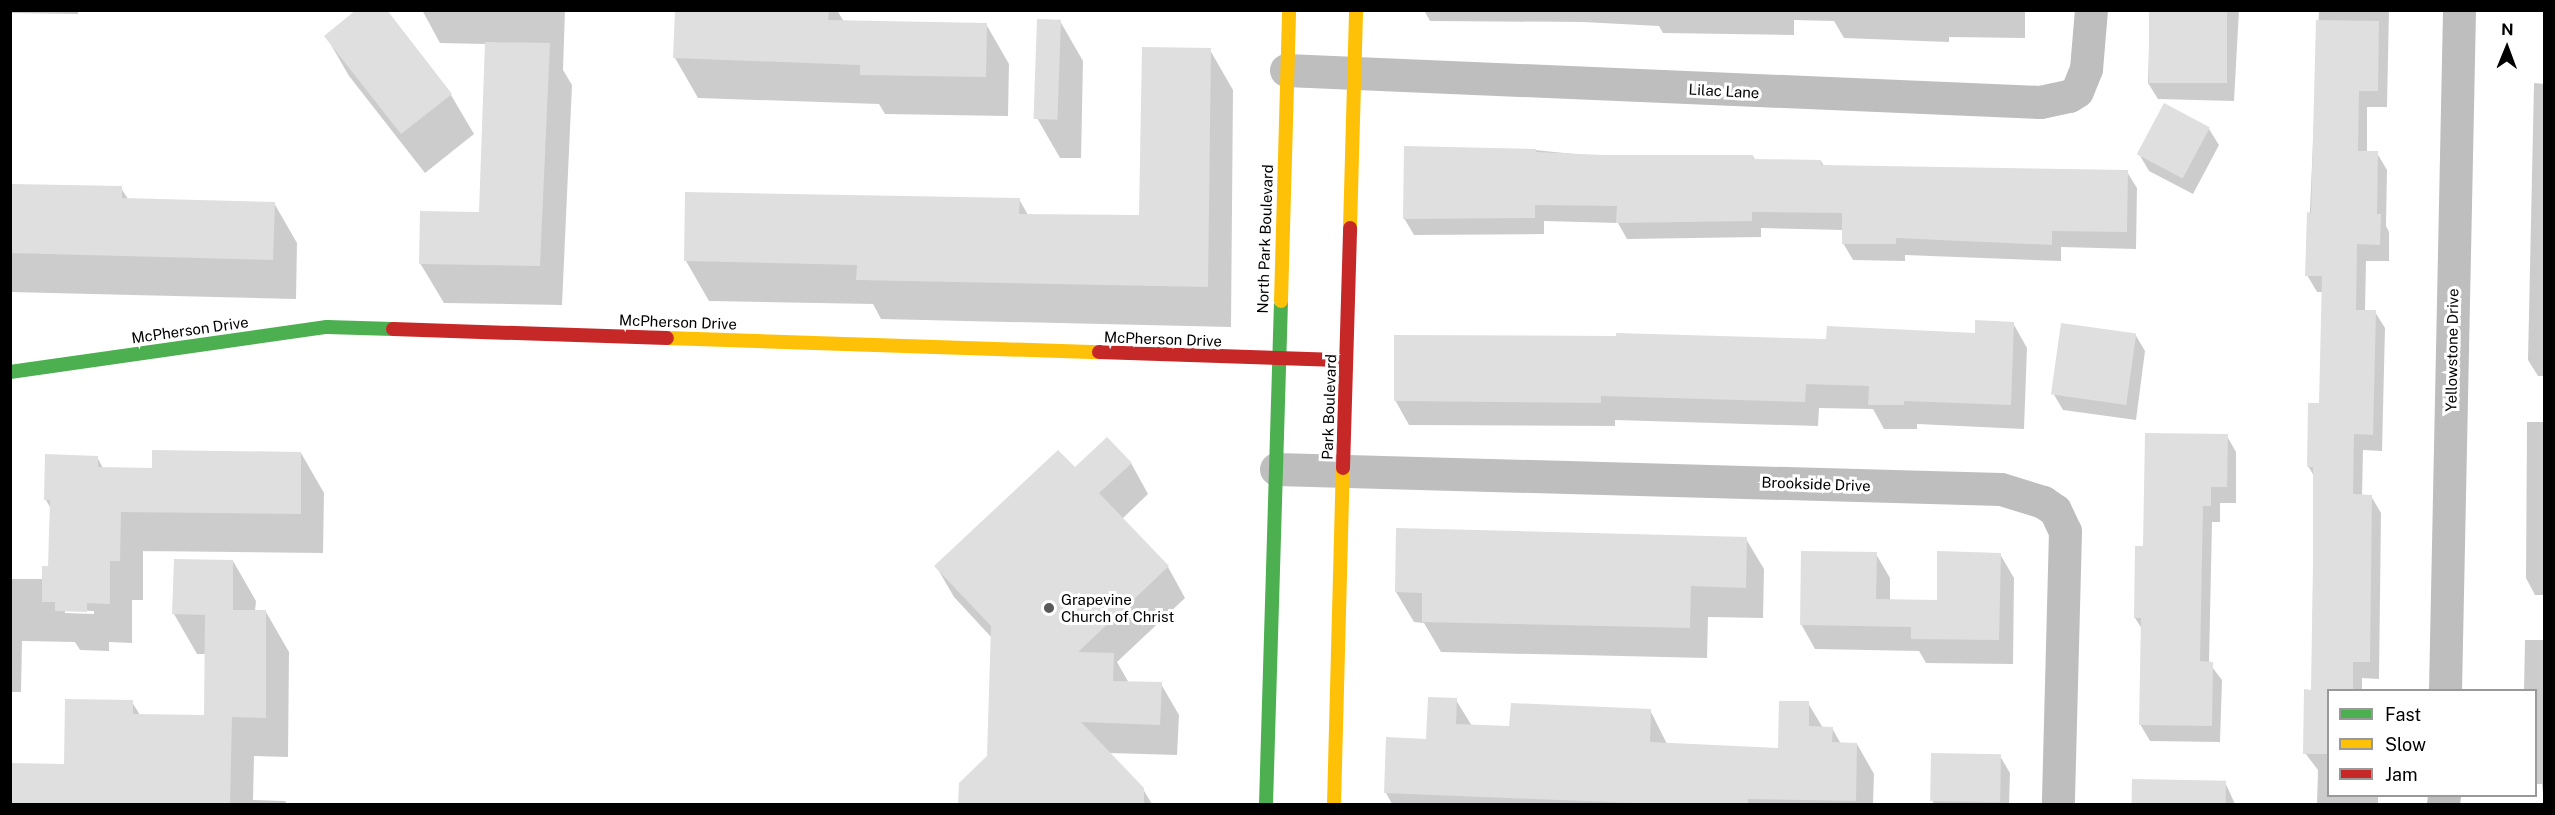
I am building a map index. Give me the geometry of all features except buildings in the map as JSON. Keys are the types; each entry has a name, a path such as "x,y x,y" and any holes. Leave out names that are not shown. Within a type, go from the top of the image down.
{"main road":[{"name":"North Park Boulevard","path":"1276,469 1289,10"},
{"name":"Park Boulevard","path":"1334,804 1356,10"},
{"name":"McPherson Drive","path":"10,372 327,327 1346,360"},
{"path":"1266,804 1276,469"}],"street":[{"name":"Lilac Lane","path":"1286,70 2040,102 2077,91 2086,69 2091,10"},
{"name":"Yellowstone Drive","path":"2445,689 2459,10"},
{"name":"Brookside Drive","path":"1276,469 2001,489 2043,502 2055,510 2065,531 2058,804"}],"traffic: fast":[{"path":"1266,804 1281,301"},
{"path":"10,372 327,327 393,329"}],"traffic: slow":[{"path":"1281,301 1289,10"},
{"path":"1350,228 1356,10"},
{"path":"667,338 1099,352"},
{"path":"1334,804 1343,468"}],"traffic: jam":[{"path":"1343,468 1350,228"},
{"path":"393,329 667,338"},
{"path":"1099,352 1346,360"}],"place":[{"name":"Grapevine Church of Christ","path":"1049,608"}]}
